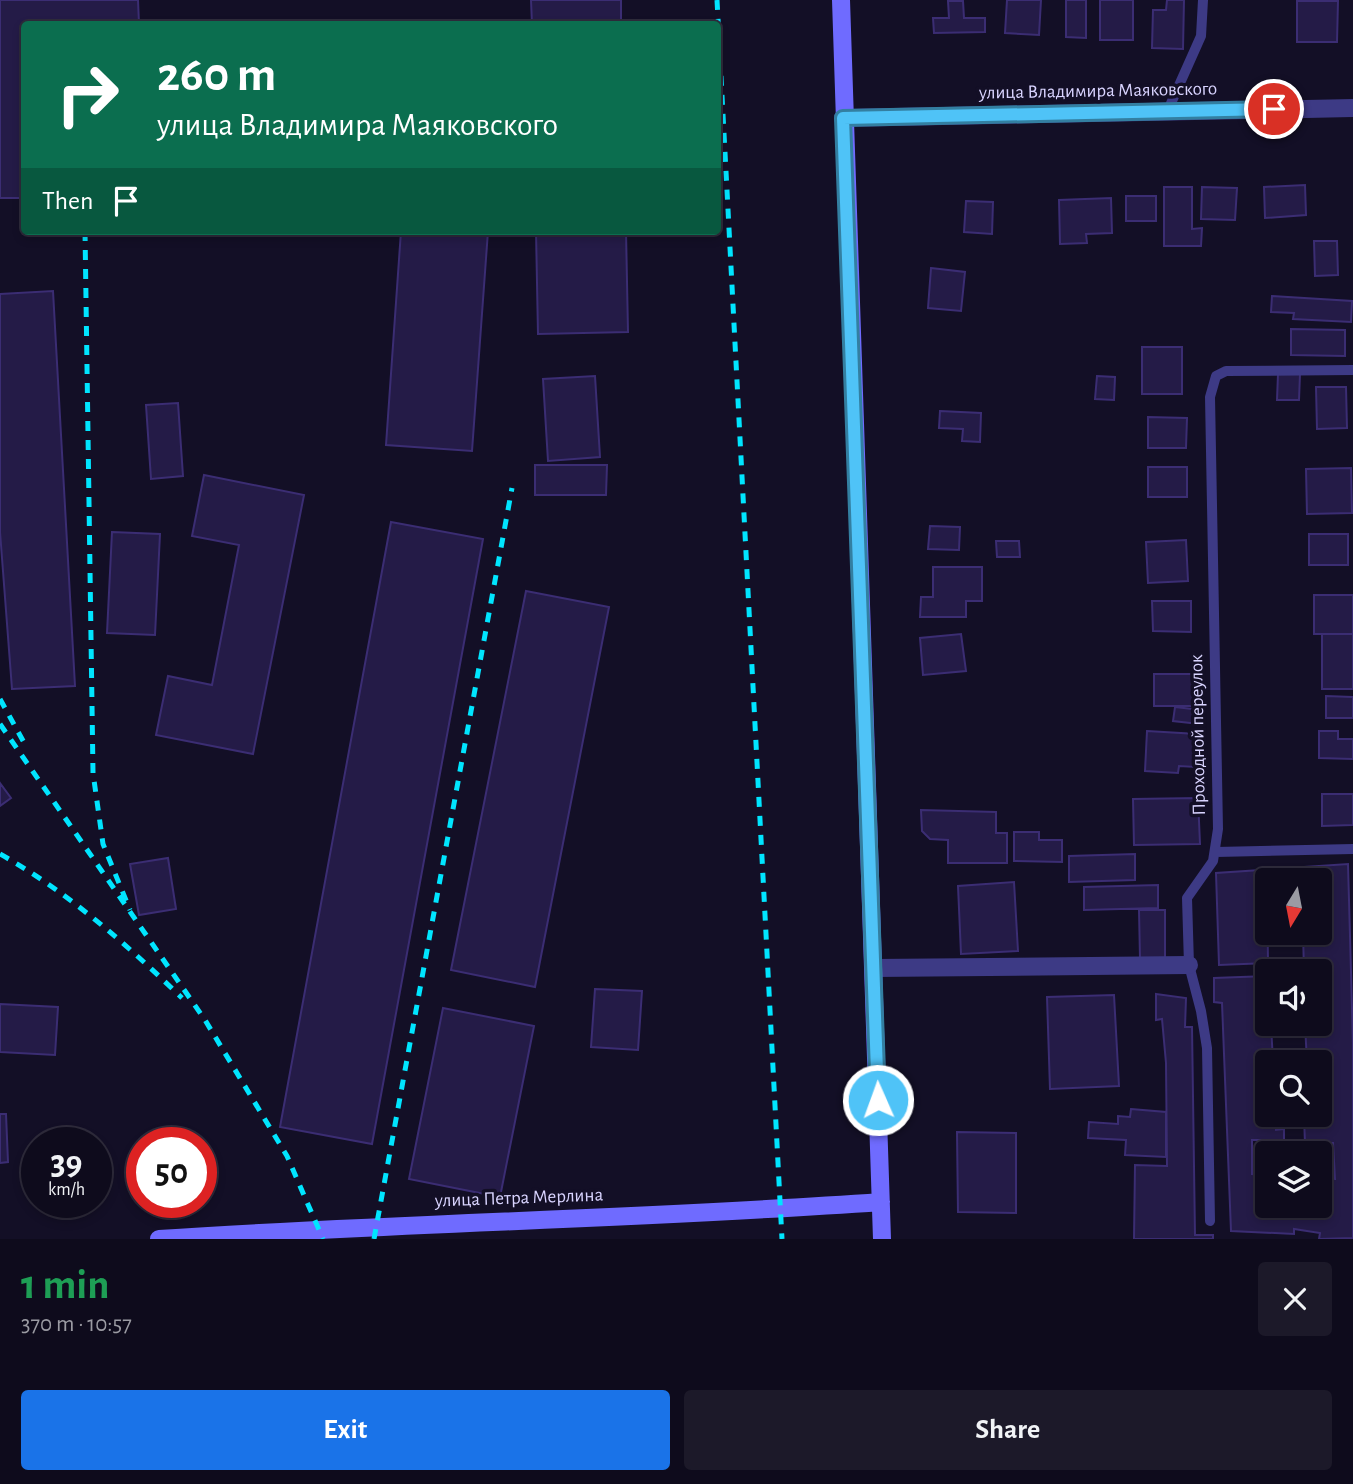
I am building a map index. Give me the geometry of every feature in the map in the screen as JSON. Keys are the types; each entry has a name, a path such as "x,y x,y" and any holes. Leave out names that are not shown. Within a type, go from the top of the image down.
{"main road":[{"path":"841,0 882,1239"},
{"name":"улица Петра Мерлина","path":"159,1239 375,1225 781,1209 881,1202"}],"street":[{"name":"улица Владимира Маяковского","path":"843,118 1353,108"},
{"path":"874,968 1189,965"}],"lane":[{"path":"1168,110 1201,36 1203,0"},
{"name":"Проходной переулок","path":"1216,852 1210,415 1212,385 1216,376 1226,371 1353,370"},
{"path":"1210,1221 1207,1048 1202,1011 1189,965 1187,898 1216,852 1353,849"}],"building":[{"path":"0,0 138,0 139,21 21,21 21,198 0,198"},
{"path":"531,0 621,0 621,21 532,21"},
{"path":"1007,0 1041,0 1039,35 1005,33"},
{"path":"1066,0 1086,0 1086,38 1066,37"},
{"path":"1100,0 1133,0 1133,40 1100,40"},
{"path":"1167,0 1184,0 1183,49 1152,48 1153,10 1166,10"},
{"path":"948,1 963,1 964,18 985,18 985,32 934,33 933,18 949,18"},
{"path":"1297,1 1338,1 1337,42 1297,42"},
{"path":"1305,185 1306,215 1265,218 1264,187"},
{"path":"1164,187 1192,187 1192,229 1202,228 1201,246 1164,246"},
{"path":"1202,187 1237,188 1235,220 1201,219"},
{"path":"1126,196 1156,196 1156,221 1126,221"},
{"path":"1111,198 1112,233 1086,234 1087,243 1060,244 1059,200"},
{"path":"966,201 993,202 992,234 964,232"},
{"path":"401,235 488,235 472,451 386,445"},
{"path":"536,235 626,235 628,332 538,334"},
{"path":"1314,241 1337,241 1338,275 1315,276"},
{"path":"931,268 965,272 961,311 928,308"},
{"path":"53,291 75,686 12,689 0,532 0,294"},
{"path":"1272,296 1352,301 1351,322 1293,319 1294,313 1271,312"},
{"path":"1291,329 1345,330 1345,356 1291,355"},
{"path":"1142,347 1182,347 1182,394 1142,394"},
{"path":"1278,374 1300,374 1299,400 1277,400"},
{"path":"595,376 600,457 548,461 543,379"},
{"path":"1097,376 1115,377 1114,400 1095,399"},
{"path":"1316,387 1346,387 1347,428 1317,429"},
{"path":"178,403 183,476 151,479 146,405"},
{"path":"940,411 981,413 980,442 962,441 963,429 939,428"},
{"path":"1148,417 1187,418 1186,448 1148,448"},
{"path":"535,465 607,465 606,495 535,495"},
{"path":"1148,467 1187,467 1187,497 1148,497"},
{"path":"1351,468 1352,513 1307,514 1306,469"},
{"path":"204,475 304,495 253,754 156,735 168,676 212,685 239,545 192,536"},
{"path":"391,522 483,539 372,1144 280,1127"},
{"path":"930,526 960,527 959,550 928,549"},
{"path":"112,532 160,534 155,635 107,633"},
{"path":"1309,534 1348,534 1348,565 1309,565"},
{"path":"1186,540 1188,581 1148,583 1146,542"},
{"path":"996,541 1019,541 1020,557 997,557"},
{"path":"933,567 982,567 982,601 966,601 966,617 920,617 921,597 933,597"},
{"path":"526,591 609,607 535,987 451,970"},
{"path":"1314,595 1353,595 1353,634 1314,634"},
{"path":"1152,601 1191,601 1191,632 1153,631"},
{"path":"961,634 966,671 923,675 920,638"},
{"path":"1322,634 1353,634 1353,689 1322,689"},
{"path":"1154,674 1194,674 1194,706 1154,706"},
{"path":"1326,696 1353,697 1353,718 1326,718"},
{"path":"1175,707 1201,710 1199,724 1173,721"},
{"path":"1147,731 1197,734 1196,767 1179,766 1178,773 1145,771"},
{"path":"1319,731 1338,731 1338,739 1353,739 1353,759 1319,758"},
{"path":"0,783 11,798 0,806"},
{"path":"1322,794 1353,794 1353,825 1322,826"},
{"path":"1198,798 1200,844 1134,845 1133,799"},
{"path":"921,810 996,812 996,833 1007,833 1007,863 948,863 948,840 930,839 922,831"},
{"path":"1014,832 1039,832 1039,840 1062,840 1062,862 1014,861"},
{"path":"1135,854 1135,880 1069,882 1069,856"},
{"path":"168,858 176,909 139,915 130,864"},
{"path":"1348,864 1353,1044 1353,1238 1319,1239 1320,1233 1294,1229 1294,1234 1231,1231 1222,1003 1214,1002 1214,978 1255,976 1255,1036 1272,1036 1272,1050 1255,1050 1255,1127 1284,1129 1284,1140 1252,1140 1255,1218 1332,1218 1332,1179 1335,1179 1333,1143 1305,1141 1304,1127 1332,1127 1332,1050 1306,1050 1306,1036 1332,1036 1332,959 1304,959 1303,945 1332,945 1332,868 1289,868"},
{"path":"1255,870 1255,945 1268,945 1268,959 1255,959 1255,964 1219,965 1216,873"},
{"path":"1014,882 1018,951 961,954 958,886"},
{"path":"1158,885 1158,908 1084,910 1084,887"},
{"path":"1139,910 1165,910 1165,958 1140,958"},
{"path":"595,989 642,991 638,1050 591,1047"},
{"path":"1156,994 1186,998 1185,1027 1192,1027 1195,1235 1213,1235 1213,1239 1134,1239 1135,1165 1167,1166 1166,1063 1162,1019 1156,1020"},
{"path":"1114,995 1119,1086 1050,1089 1047,997"},
{"path":"0,1004 58,1007 55,1055 0,1052"},
{"path":"443,1008 534,1026 500,1197 409,1179"},
{"path":"1131,1109 1166,1112 1166,1157 1125,1155 1126,1140 1088,1138 1089,1122 1118,1124 1118,1116 1130,1117"},
{"path":"0,1114 6,1114 8,1162 0,1163"},
{"path":"957,1132 1016,1133 1016,1213 958,1212"}],"railway":[{"path":"717,0 718,21"},
{"path":"721,76 782,1239"},
{"path":"85,235 93,773 103,844 130,910"},
{"path":"374,1239 512,488"},
{"path":"0,699 27,748"},
{"path":"0,724 205,1020 287,1156 323,1239"},
{"path":"0,854 49,885 96,920 182,998"}],"route":[{"path":"878,1100 843,118 1274,109"}]}
